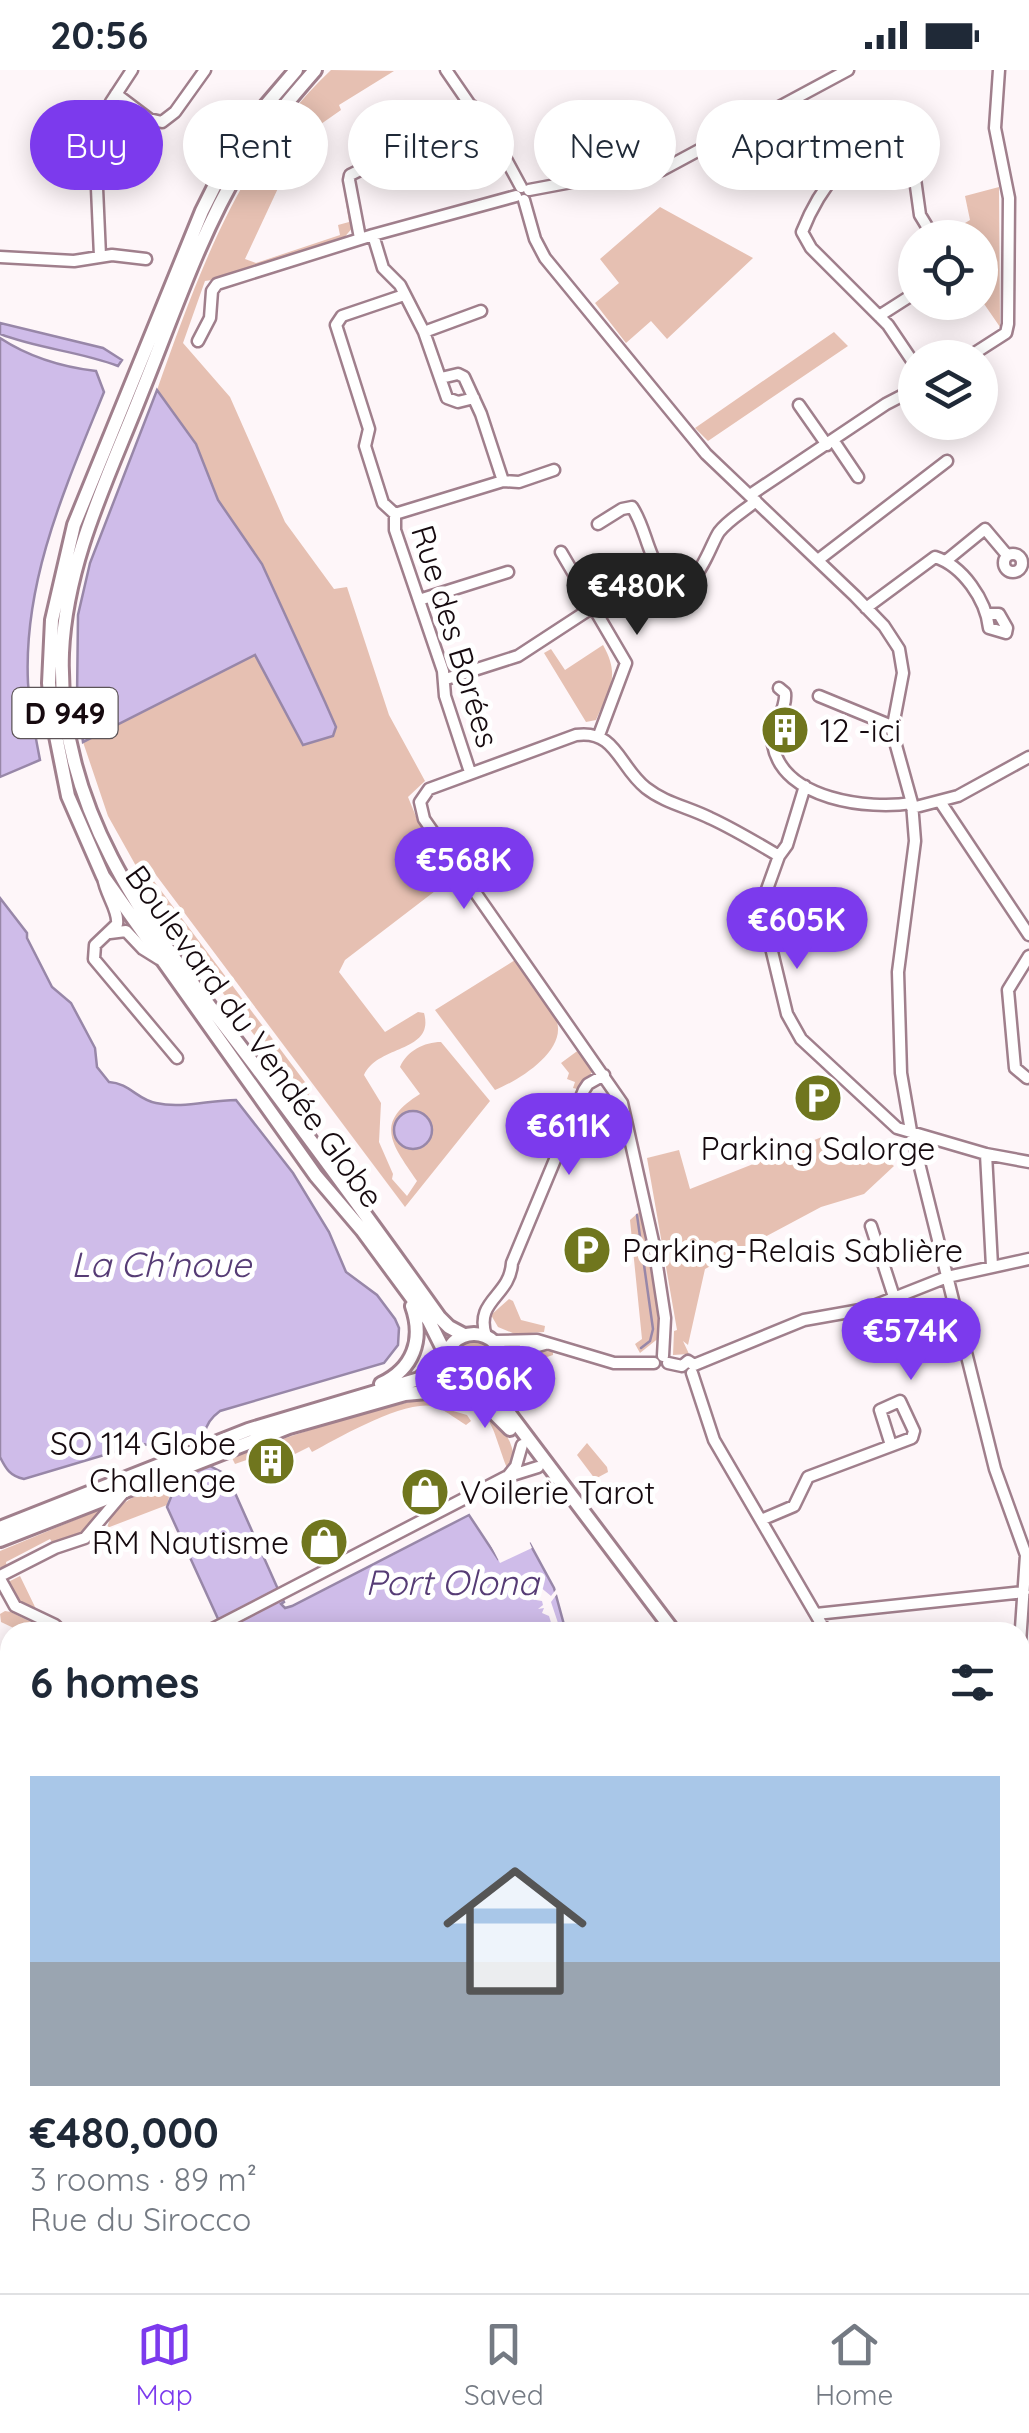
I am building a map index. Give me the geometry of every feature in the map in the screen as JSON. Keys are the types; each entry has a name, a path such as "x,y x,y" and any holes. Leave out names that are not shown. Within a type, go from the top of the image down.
{"main road":[{"name":"Boulevard du Vendée Globe","path":"296,70 255,118 228,159 202,211 64,557 52,620 52,716 68,796 103,876 316,1176 354,1219 436,1330 445,1356"},
{"name":"Boulevard du Vendée Globe","path":"315,70 268,126 215,214 87,529 70,588 62,650 68,742 86,805 106,854 132,896 439,1317 464,1335"},
{"path":"356,1396 393,1378 412,1357 418,1330 408,1292"},
{"path":"0,1528 356,1396 419,1379 464,1335 490,1338 502,1353 502,1404 666,1622"},
{"path":"445,1356 449,1378 505,1422 655,1622"},
{"path":"223,1444 427,1390 487,1390 501,1374"},
{"path":"0,1540 130,1486 158,1470"}],"street":[{"path":"100,256 96,143 101,123 132,70"},
{"path":"116,94 149,120 162,122 175,112 205,70"},
{"path":"446,70 468,100"},
{"path":"198,341 210,318 212,291 218,284 373,234 522,193 577,180 662,170 848,70"},
{"path":"995,340 1006,333 1008,324 1009,194 994,128 998,70"},
{"path":"898,342 879,316 803,236 804,227 847,158 879,139 900,134 908,139 923,220"},
{"path":"514,179 535,239 548,263 684,429 866,608 892,636 901,657 902,673 892,726 912,806 915,840 898,989 902,1072 911,1131 998,1478 1024,1547 1022,1622"},
{"path":"350,190 360,238"},
{"path":"373,234 383,268 400,285 452,402 474,398"},
{"path":"0,257 146,259"},
{"name":"Rue des Borées","path":"404,295 342,316 336,325 369,430 365,446 383,503 395,514 394,530 446,679 445,696 470,772"},
{"path":"879,316 898,304"},
{"path":"424,332 481,311"},
{"path":"441,378 458,374 464,377 503,481"},
{"path":"598,524 622,509 632,508 642,522 648,549 664,575 678,582 686,581 701,572 723,527 753,498 830,442 898,400"},
{"path":"799,405 858,476"},
{"path":"818,560 947,460"},
{"path":"395,514 503,481 519,482 554,470"},
{"path":"946,560 986,528 1007,554"},
{"path":"561,552 626,662 600,735"},
{"path":"866,608 930,558 956,566 988,614"},
{"path":"419,600 508,572"},
{"path":"446,679 518,656 593,608"},
{"path":"779,688 785,693 786,702 773,746 783,765 806,786 850,804 912,806 941,802 1029,756"},
{"path":"819,696 892,726"},
{"path":"662,1361 665,1318 645,1199 620,1098 420,812 420,802 429,789 470,772 576,735 600,735 649,791 708,817 779,856"},
{"path":"806,786 762,906 784,1003 794,1029 810,1049 897,1128 1029,1162"},
{"path":"941,802 1029,935"},
{"path":"103,876 105,895 118,915 117,924 96,945 94,959 177,1058"},
{"path":"109,934 126,931 159,960"},
{"path":"1028,1078 1015,1068 1008,990 1029,956"},
{"path":"604,1075 584,1090 503,1290 485,1308 482,1320 490,1338 537,1340 614,1363 662,1361 689,1368 804,1320 895,1300 947,1278 1029,1259"},
{"path":"986,1154 992,1266"},
{"path":"871,1226 895,1300"},
{"path":"501,1374 520,1351 550,1344"},
{"path":"689,1368 714,1440 820,1622"},
{"path":"506,1477 516,1466 522,1445"},
{"path":"761,1520 794,1506 808,1477 891,1446"},
{"path":"228,1622 506,1477 538,1467"},
{"path":"43,1622 5,1602 0,1578 56,1548 86,1538 130,1486"},
{"path":"816,1614 1024,1592"}],"shaded area":[{"path":"331,70 394,71 339,105 341,110 328,119 328,100 303,100"},
{"path":"343,184 353,227 343,239 226,278 205,281 183,343 230,397 285,522 334,589 347,587 389,715 425,781 408,797 417,819 456,875 345,960 339,972 385,1032 418,1012 424,1013 421,1035 371,1065 364,1075 381,1103 379,1142 392,1179 407,1196 417,1181 395,1145 392,1125 405,1105 420,1094 400,1067 407,1056 422,1046 441,1042 490,1101 405,1207 147,863 136,866 108,816 83,742 255,655 303,745 336,727 262,564 218,500 196,444 157,390 225,219 241,190 277,190 245,259 256,263 340,235 338,225 349,222"},
{"path":"999,187 1000,327 995,320 998,220 970,220 965,196"},
{"path":"660,207 753,258 667,339 651,321 626,343 595,303 619,283 600,259"},
{"path":"834,332 848,346 708,441 695,428"},
{"path":"603,645 611,666 611,683 596,720 586,722 544,653 551,649 565,670"},
{"path":"144,868 311,1090 308,1096 298,1094 136,876"},
{"path":"515,960 555,1017 558,1029 550,1051 540,1061 495,1090 435,1010"},
{"path":"580,1049 595,1069 577,1089 573,1088 575,1082 567,1079 569,1073 561,1063"},
{"path":"827,1135 852,1162 883,1158 894,1166 864,1194 821,1207 705,1269 688,1345 683,1341 689,1354 673,1355 677,1330 647,1158 679,1150 690,1189"},
{"path":"639,1212 651,1257 660,1337 640,1353 635,1344 642,1339 630,1220"},
{"path":"509,1299 521,1320 545,1326 544,1332 515,1334 498,1327 491,1315"},
{"path":"474,1340 490,1347 497,1363 490,1379 474,1386 458,1379 451,1363 458,1347"},
{"path":"553,1351 553,1355 524,1369 514,1380 510,1395 506,1395 509,1374 518,1361"},
{"path":"452,1394 474,1403 500,1425 514,1457 507,1468 487,1419 471,1407 440,1396"},
{"path":"426,1398 429,1404 467,1415 471,1421 466,1425 439,1408 411,1407 375,1420 312,1452 309,1447 261,1471 255,1457 235,1464 231,1456 349,1417"},
{"path":"587,1443 607,1467 608,1472 595,1479 577,1455"},
{"path":"173,1482 167,1505 107,1528 124,1503"},
{"path":"106,1507 84,1534 54,1545 50,1539 6,1562 7,1569 0,1567 0,1551"},
{"path":"20,1576 36,1609 33,1611 19,1604 8,1582"},
{"path":"11,1612 31,1622 1,1622 0,1614"}],"water":[{"path":"0,323 103,348 122,360 118,366 14,339 0,334"},
{"path":"0,338 46,360 96,371 104,392 50,534 32,607 28,683 40,760 0,777"},
{"path":"157,390 196,444 218,500 262,564 336,727 333,736 303,745 255,655 83,742 77,699 78,615 90,563"},
{"name":"La Ch'noue","path":"0,898 27,933 52,987 71,1003 95,1048 97,1067 109,1082 166,1105 236,1100 293,1173 329,1232 346,1272 377,1295 399,1328 398,1345 384,1363 220,1411 208,1423 205,1443 210,1466 227,1475 284,1602 281,1604 285,1608 292,1606 469,1515 498,1559 530,1544 554,1588 563,1622 219,1622 167,1507 177,1482 160,1446 141,1444 24,1479 15,1476 0,1457"},
{"path":"413,1111 427,1116 432,1130 427,1144 413,1149 399,1144 394,1130 399,1116"}],"pier":[{"path":"476,1516 500,1553 528,1539 532,1548 500,1563"},
{"path":"539,1586 551,1596 558,1587 560,1590 551,1602 558,1622 551,1622 542,1613 544,1608 538,1609 543,1605 536,1600"}],"waterway":[{"path":"637,1215 653,1329 650,1341 641,1348"}],"place":[{"name":"12 -ici","path":"785,730"},
{"name":"Parking Salorge","path":"818,1098"},
{"name":"Parking-Relais Sablière","path":"587,1250"},
{"name":"SO 114 Globe Challenge","path":"271,1461"},
{"name":"Voilerie Tarot","path":"425,1492"},
{"name":"RM Nautisme","path":"324,1542"}],"water label":[{"name":"Port Olona","path":"452,1582"}]}
